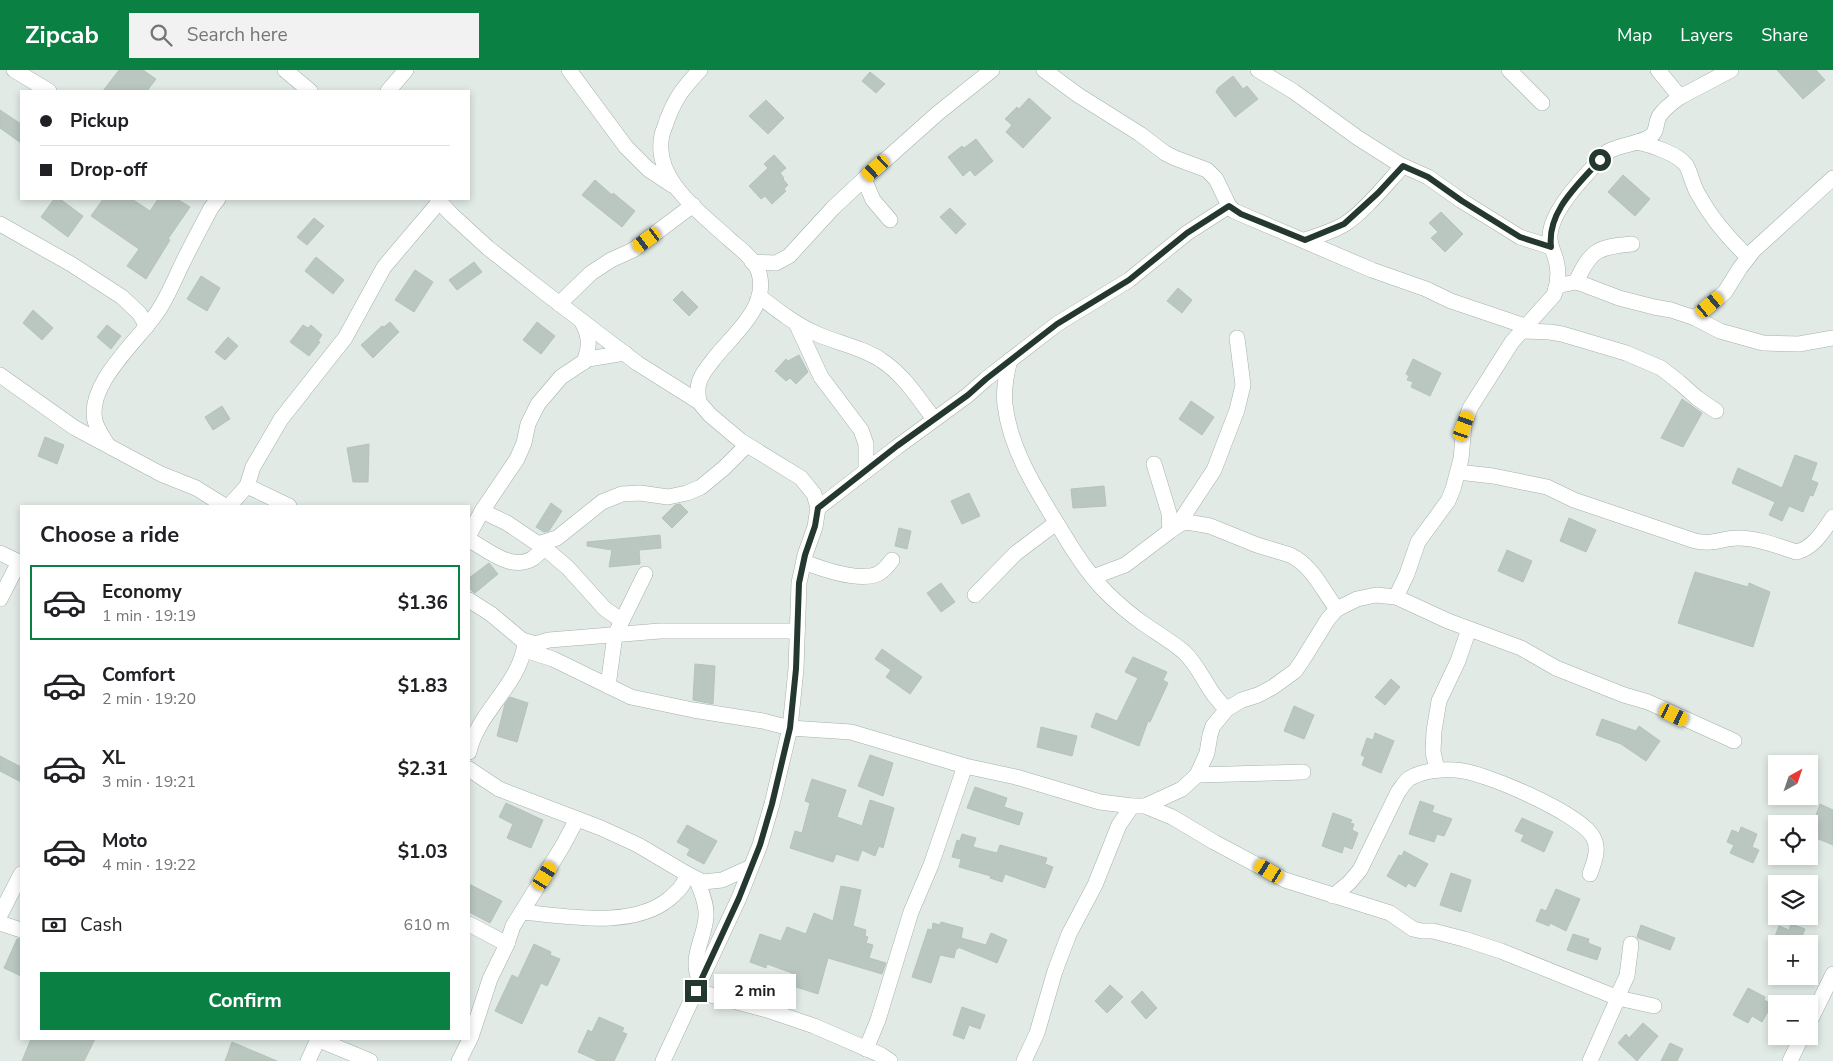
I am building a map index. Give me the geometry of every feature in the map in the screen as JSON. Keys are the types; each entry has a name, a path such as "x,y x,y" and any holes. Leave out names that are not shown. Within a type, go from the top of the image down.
{"street":[{"path":"14,70 46,90"},
{"path":"285,70 305,90"},
{"path":"389,90 406,70"},
{"path":"569,70 626,147 648,169 681,191"},
{"path":"698,402 699,383 702,376 720,350 756,307 760,284 758,271 747,255 694,205 667,174 661,152 662,135 672,106 681,90 700,70"},
{"path":"752,262 776,262 789,256 833,208 864,179 938,113 992,70"},
{"path":"1044,70 1078,95 1140,134 1165,153 1206,170 1216,178 1229,206 1241,214 1372,270 1426,289 1523,328 1556,333 1626,353 1668,372 1697,398 1716,411"},
{"path":"1258,70 1293,91 1358,138 1403,166 1428,177 1462,201 1520,237 1551,247"},
{"path":"1509,70 1542,102"},
{"path":"1658,70 1680,97"},
{"path":"1396,597 1407,574 1418,542 1448,501 1458,472 1464,426 1470,408 1523,328 1551,299 1556,288 1557,267 1551,247 1553,220 1571,194 1607,152 1618,146 1638,142 1652,135 1656,128 1658,116 1680,97 1731,70"},
{"path":"1638,142 1649,144 1677,158 1686,165 1690,179 1706,208 1732,242 1748,257"},
{"path":"1305,240 1344,224 1378,193 1403,166"},
{"path":"1695,318 1725,292 1748,257 1833,178"},
{"path":"864,179 873,200 890,220"},
{"path":"230,505 246,486 253,466 281,419 345,338 384,267 438,200 488,248 559,304 664,381 698,402 725,428 747,444 801,478 814,494 818,508 815,526 799,583 796,669 790,728 772,804 760,845 751,867 663,1061"},
{"path":"108,444 95,421 94,413 103,382 147,326 168,295 210,202"},
{"path":"559,304 591,273 611,260 633,250 694,205"},
{"path":"818,508 968,395 1057,324 1129,280 1187,233 1229,206"},
{"path":"0,224 71,264 122,297 139,313 147,326"},
{"path":"1576,282 1584,265 1596,251 1611,245 1632,244"},
{"path":"1556,288 1576,282 1619,298 1654,308 1671,310 1695,318 1736,337 1763,344 1799,344 1833,338"},
{"path":"759,296 796,323 817,334 880,359 909,385 934,419"},
{"path":"581,320 589,336 589,345 584,362"},
{"path":"796,323 821,377 860,430 866,444 866,471"},
{"path":"1173,529 1214,470 1237,410 1243,385 1237,338"},
{"path":"470,533 482,511 517,459 524,443 528,424 538,404 561,377 588,359 625,353"},
{"path":"1010,360 1005,381 1005,404 1017,451 1033,484 1074,552 1093,577 1124,608 1184,652 1197,667 1219,702 1227,709"},
{"path":"0,375 75,428 161,474 196,488 222,505"},
{"path":"470,541 502,558 514,562 531,559 541,547 557,538 602,502 622,494 640,493 668,497 701,487 724,468 747,444"},
{"path":"1154,464 1173,529"},
{"path":"1458,472 1493,476 1547,487 1574,500 1708,544 1737,538 1762,542 1796,552 1803,551 1811,546 1833,517"},
{"path":"246,486 287,505"},
{"path":"482,511 507,523 568,568 605,609 622,620"},
{"path":"1093,577 1125,564 1173,529 1188,522 1197,522 1295,557 1308,567 1337,609"},
{"path":"975,596 1016,553 1056,523"},
{"path":"0,553 20,563 0,598"},
{"path":"804,562 848,575 864,577 882,572 892,560"},
{"path":"608,686 615,635 645,574"},
{"path":"1024,1061 1037,1033 1055,971 1069,934 1096,885 1120,825 1138,806 1182,789 1197,775 1207,753 1210,735 1214,726 1227,709 1273,686 1295,670 1328,619 1337,609 1348,602 1376,595 1396,597 1428,613 1522,648 1556,668 1624,695 1648,702 1734,741"},
{"path":"470,601 491,614 519,638 524,647 531,652 553,659 631,697 693,710 763,721 790,728 851,732 965,766 1016,777 1100,802 1138,806 1172,817 1285,880 1390,913 1406,926 1413,929 1433,931 1464,939 1501,951 1618,998 1654,1006"},
{"path":"1437,770 1433,752 1439,701 1458,661 1469,629"},
{"path":"524,647 549,640 691,630 797,631"},
{"path":"470,749 475,732 506,687 524,647"},
{"path":"866,1049 878,1020 911,912 931,865 965,766"},
{"path":"470,770 499,789 638,845 703,882 722,880 751,867"},
{"path":"1332,896 1349,883 1360,870 1398,792 1405,783 1410,778 1437,770 1457,770 1490,778 1568,814 1594,837 1597,848 1590,874"},
{"path":"1197,775 1303,772"},
{"path":"470,1040 490,979 507,944 513,926 577,819"},
{"path":"0,915 20,876"},
{"path":"522,912 598,918 620,917 646,912 665,902 691,876"},
{"path":"691,876 704,900 706,916 696,959 698,986"},
{"path":"0,923 20,930"},
{"path":"470,925 507,944"},
{"path":"1590,1061 1627,976 1632,944"},
{"path":"1818,1005 1833,974"},
{"path":"698,986 814,1026 890,1061"},
{"path":"308,1061 317,1040"},
{"path":"319,1040 370,1061"},
{"path":"459,1061 470,1040"},
{"path":"1790,1061 1798,1045"}],"building":[{"path":"119,70 143,70 156,79 148,90 104,90"},
{"path":"1777,70 1816,70 1825,80 1803,99"},
{"path":"870,72 885,84 876,93 862,81"},
{"path":"1233,76 1243,89 1247,86 1258,99 1235,117 1216,92 1218,88"},
{"path":"1029,98 1051,118 1023,148 1006,132 1012,125 1005,119 1017,107 1019,109"},
{"path":"766,100 784,118 768,134 749,116"},
{"path":"0,110 20,123 20,142 0,128"},
{"path":"976,139 993,161 975,176 970,170 963,176 948,157 962,146 964,148"},
{"path":"774,155 786,168 780,173 788,185 784,189 786,191 772,204 765,196 761,199 749,186 768,168 764,164"},
{"path":"1623,175 1650,199 1635,216 1608,192"},
{"path":"595,180 635,211 622,227 582,195"},
{"path":"53,200 61,200 83,216 68,237 41,217"},
{"path":"102,200 134,200 150,211 157,200 179,200 190,207 168,239 170,240 146,279 127,266 139,249 91,216"},
{"path":"950,208 966,224 956,234 940,217"},
{"path":"1441,212 1463,234 1445,252 1431,238 1438,232 1429,223"},
{"path":"314,218 324,226 307,245 297,237"},
{"path":"316,257 344,280 333,294 305,271"},
{"path":"474,262 482,272 457,290 449,280"},
{"path":"415,270 433,282 414,312 395,300"},
{"path":"201,276 220,288 207,311 187,299"},
{"path":"1178,288 1192,300 1182,313 1167,301"},
{"path":"682,291 698,307 689,316 673,300"},
{"path":"33,310 53,328 42,340 23,323"},
{"path":"390,322 399,332 373,358 361,345 382,326 384,327"},
{"path":"537,322 555,336 541,354 523,340"},
{"path":"107,325 121,336 111,349 97,337"},
{"path":"303,325 308,328 311,325 322,335 318,341 320,342 309,356 290,342"},
{"path":"228,337 238,346 225,360 215,352"},
{"path":"799,355 808,372 796,384 790,378 786,381 775,371 786,359 788,361"},
{"path":"1413,359 1441,373 1430,396 1411,387 1413,382 1407,380 1409,376 1406,374"},
{"path":"1682,399 1702,413 1683,447 1661,438"},
{"path":"1191,401 1214,417 1202,435 1179,419"},
{"path":"222,406 230,419 213,430 205,417"},
{"path":"45,437 64,445 57,464 38,456"},
{"path":"369,444 368,482 353,482 347,448"},
{"path":"1795,455 1817,463 1811,480 1818,483 1813,496 1810,495 1803,512 1789,506 1782,521 1769,515 1775,502 1732,483 1738,468 1782,488"},
{"path":"1104,486 1106,506 1073,508 1071,489"},
{"path":"969,493 980,516 962,524 951,501"},
{"path":"551,503 562,511 549,531 544,532 536,527"},
{"path":"680,504 688,512 672,528 662,518 675,505"},
{"path":"1569,518 1596,530 1586,552 1560,541"},
{"path":"899,528 911,531 907,549 895,546"},
{"path":"660,535 661,548 639,550 640,564 609,567 612,550 587,546 587,542"},
{"path":"1507,550 1532,561 1523,582 1498,571"},
{"path":"489,563 498,574 475,593 470,588 470,577"},
{"path":"1695,572 1748,587 1749,583 1770,592 1753,647 1678,623"},
{"path":"941,583 955,602 941,612 927,593"},
{"path":"882,649 922,677 910,694 886,677 891,670 875,659"},
{"path":"1133,657 1167,672 1163,680 1168,683 1150,722 1148,721 1139,746 1091,727 1096,713 1117,721 1138,678 1125,672"},
{"path":"695,664 715,666 713,704 693,700"},
{"path":"1391,679 1400,687 1385,705 1375,697"},
{"path":"510,697 528,703 517,742 497,736 505,704"},
{"path":"1294,706 1314,715 1304,739 1284,731"},
{"path":"1602,719 1636,731 1639,726 1660,741 1646,761 1621,744 1596,735"},
{"path":"1041,727 1077,736 1072,756 1037,747"},
{"path":"1375,733 1394,741 1381,773 1362,765 1365,757 1361,755 1367,738 1373,740"},
{"path":"870,755 893,763 883,796 858,786"},
{"path":"0,756 20,766 20,781 0,771"},
{"path":"812,779 846,790 837,817 862,826 870,800 894,808 883,848 879,846 875,856 862,850 858,861 836,854 833,862 790,848 795,831 802,833 810,803 805,801"},
{"path":"975,787 1007,798 1004,807 1023,813 1019,825 967,808"},
{"path":"1420,801 1434,806 1432,812 1452,819 1444,836 1437,834 1434,842 1409,834"},
{"path":"506,803 543,820 531,848 507,838 513,824 499,817"},
{"path":"1820,804 1833,810 1833,845 1818,839 1818,815 1816,815"},
{"path":"1333,813 1352,820 1350,823 1354,824 1352,830 1358,833 1352,849 1344,846 1342,853 1322,846"},
{"path":"1522,818 1553,832 1544,852 1521,841 1524,835 1515,831"},
{"path":"687,825 717,841 704,864 687,855 690,849 677,842"},
{"path":"1741,827 1757,834 1752,847 1759,850 1753,863 1730,853 1734,845 1727,842 1732,830 1739,833"},
{"path":"962,834 976,838 973,847 997,853 1000,845 1047,858 1045,864 1053,867 1045,888 1005,874 1002,882 990,878 991,876 959,867 961,859 952,857 957,840 960,841"},
{"path":"1404,851 1428,864 1415,887 1408,883 1406,887 1387,876 1399,855 1402,856"},
{"path":"1451,873 1471,880 1461,912 1440,905"},
{"path":"470,885 502,901 490,923 470,913"},
{"path":"841,886 861,890 853,926 866,930 865,936 868,937 866,943 873,945 869,958 886,963 882,974 828,958 818,994 793,986 796,977 791,976 792,973 767,964 766,968 750,962 760,934 781,941 787,927 806,934 814,913 833,921"},
{"path":"1556,889 1580,899 1566,931 1550,923 1549,926 1536,921 1541,909 1546,911"},
{"path":"941,922 963,928 961,938 986,945 991,933 1007,940 997,963 958,947 954,958 940,955 931,983 912,977 928,929 932,930 933,923 940,925"},
{"path":"1641,925 1675,938 1670,950 1638,938"},
{"path":"1791,925 1805,929 1803,935 1776,935 1779,926 1789,930"},
{"path":"1573,934 1589,939 1588,943 1601,948 1597,960 1567,950"},
{"path":"17,939 20,939 20,976 4,968"},
{"path":"534,944 551,952 550,955 560,959 547,986 541,983 522,1024 495,1011 512,975 518,978"},
{"path":"1110,985 1123,997 1107,1013 1095,1001"},
{"path":"1748,988 1765,997 1764,1000 1768,1002 1768,1011 1762,1022 1752,1016 1748,1023 1733,1015"},
{"path":"1142,991 1157,1008 1146,1019 1131,1002"},
{"path":"962,1007 985,1015 980,1029 969,1025 964,1039 953,1035"},
{"path":"599,1017 624,1028 622,1032 627,1034 614,1061 598,1061 578,1052 588,1030 592,1032"},
{"path":"1643,1023 1658,1036 1637,1061 1618,1043 1626,1034 1629,1038"},
{"path":"31,1040 94,1040 84,1061 22,1061"},
{"path":"232,1042 277,1061 225,1061"},
{"path":"1670,1043 1683,1049 1677,1061 1661,1061"}],"route":[{"path":"696,991 739,898 760,845 772,804 790,728 796,669 799,583 805,555 815,526 818,508 897,446 968,395 1057,324 1129,280 1187,233 1229,206 1234,211 1305,240 1317,237 1354,217 1403,166 1428,177 1462,201 1520,237 1551,247 1551,228 1557,212 1600,160"}]}
